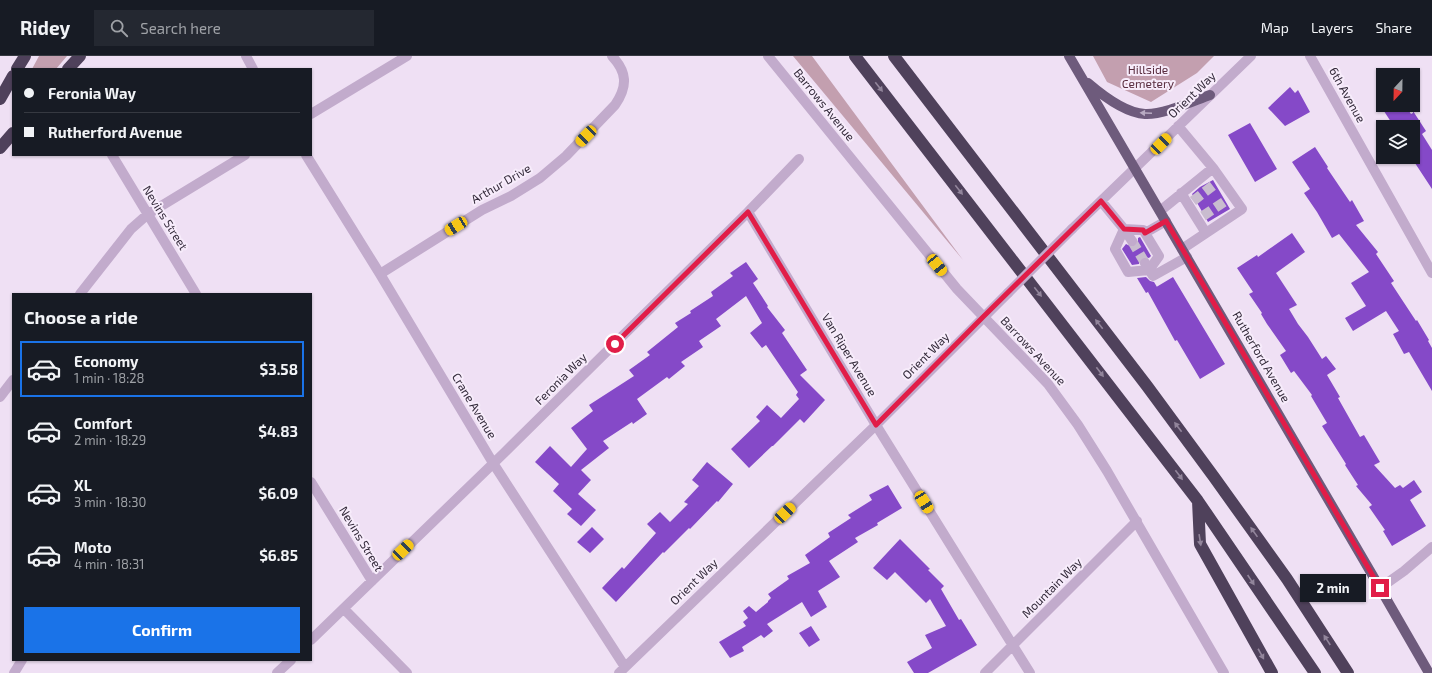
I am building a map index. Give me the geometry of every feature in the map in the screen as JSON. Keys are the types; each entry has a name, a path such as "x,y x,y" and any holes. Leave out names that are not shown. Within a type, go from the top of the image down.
{"highway":[{"path":"18,68 25,56"},
{"path":"69,68 80,56"},
{"path":"855,56 1198,501 1315,673"},
{"path":"894,56 1147,386 1214,477 1287,580 1348,673"},
{"path":"0,99 12,78"},
{"path":"0,148 12,134"},
{"path":"1198,501 1200,544 1272,673"}],"main road":[{"name":"Rutherford Avenue","path":"1069,56 1429,673"},
{"path":"1083,79 1111,100 1130,110 1144,114 1160,112 1210,95"}],"street":[{"path":"246,56 252,68"},
{"path":"312,113 407,56"},
{"name":"Arthur Drive","path":"380,274 482,210 511,196 540,178 566,156 615,105 622,95 624,85 623,74 619,64 612,56"},
{"name":"Barrows Avenue","path":"768,56 957,289 1048,384 1082,431 1108,471 1224,673"},
{"name":"Orient Way","path":"622,670 876,425 1072,229 1251,56"},
{"name":"6th Avenue","path":"1310,56 1432,273"},
{"path":"1147,266 1153,276 1185,253 1206,233 1242,209 1233,196 1218,182 1213,168 1178,126"},
{"name":"Nevins Street","path":"113,156 195,293"},
{"path":"81,293 131,229 148,214 242,156"},
{"name":"Crane Avenue","path":"307,156 380,274 493,463 622,670"},
{"name":"Feronia Way","path":"372,581 748,212 799,159"},
{"path":"1160,210 1213,168"},
{"path":"1181,193 1191,203 1200,218 1206,233"},
{"path":"1224,202 1233,196"},
{"path":"1101,201 1132,241"},
{"name":"Van Riper Avenue","path":"748,212 876,425 1030,673"},
{"path":"1145,233 1166,221"},
{"path":"1124,229 1143,230 1159,256 1147,266 1128,272 1115,249 1124,229"},
{"path":"0,397 12,381"},
{"name":"Nevins Street","path":"312,484 372,581 344,609"},
{"name":"Mountain Way","path":"985,673 1136,521"},
{"path":"1380,588 1404,571 1432,547"},
{"path":"312,639 344,609 407,673"},
{"path":"14,673 21,661"},
{"path":"277,673 290,661"}],"green space":[{"path":"39,56 67,56 57,68 33,68"},
{"path":"793,56 812,56 963,260"},
{"name":"Hillside Cemetery","path":"1093,56 1214,56 1197,73 1151,102 1107,82"}],"building":[{"path":"1290,87 1295,93 1298,90 1310,112 1285,126 1268,108"},
{"path":"1385,112 1410,112 1411,114 1414,112 1419,120 1390,120"},
{"path":"1420,122 1426,131 1422,134 1432,150 1432,189 1416,164 1420,164"},
{"path":"1250,123 1277,169 1255,182 1228,135"},
{"path":"1315,147 1350,202 1352,200 1364,221 1356,225 1378,252 1376,254 1394,281 1391,283 1429,340 1428,341 1432,348 1432,391 1409,352 1404,354 1393,334 1399,331 1386,311 1353,331 1345,318 1366,306 1351,283 1369,272 1339,234 1332,238 1304,193 1310,189 1292,162"},
{"path":"1213,180 1230,209 1208,222 1192,194 1200,187"},
{"path":"1292,233 1305,252 1276,273 1297,305 1289,309 1322,359 1326,356 1336,369 1327,375 1360,437 1364,435 1380,462 1374,465 1395,488 1400,485 1403,488 1414,480 1422,492 1410,500 1426,526 1392,546 1383,531 1385,530 1369,507 1372,505 1356,486 1358,485 1322,426 1327,423 1311,396 1312,395 1294,371 1291,373 1280,355 1286,351 1267,324 1261,314 1262,313 1249,294 1253,292 1237,268 1257,255 1258,257"},
{"path":"1140,237 1151,256 1149,258 1142,257 1139,260 1139,264 1132,265 1122,249 1126,244 1132,247 1136,246 1138,244 1138,238"},
{"path":"746,262 758,279 753,283 768,306 767,307 785,330 782,333 807,370 800,375 825,400 804,423 800,419 749,468 731,449 760,421 756,417 767,405 781,418 799,399 796,395 798,392 766,345 762,348 750,333 762,323 746,296 716,319 721,326 699,341 703,347 681,362 685,366 669,379 667,377 637,399 647,414 633,424 632,422 603,441 609,448 581,470 591,480 578,494 596,510 581,526 567,514 572,509 553,491 559,484 535,462 550,446 571,467 587,449 571,428 593,411 589,405 634,376 629,370 650,355 647,352 678,327 675,323 713,296 711,292 733,276 730,273"},
{"path":"1146,277 1150,281 1154,282 1157,287 1146,293 1137,278"},
{"path":"1173,277 1225,364 1200,379 1177,340 1175,341 1148,292"},
{"path":"707,462 733,484 718,502 717,501 664,553 663,552 616,602 602,588 622,567 624,569 656,533 647,524 660,512 670,522 688,504 684,502 699,486 692,480"},
{"path":"888,485 902,508 877,523 878,525 855,538 858,542 829,561 840,577 818,591 827,607 811,617 802,602 767,624 773,631 764,638 761,635 742,647 744,651 730,658 719,642 746,626 743,622 748,618 743,611 749,606 756,612 768,602 771,598 768,594 789,579 787,576 810,563 805,555 830,537 828,533 851,518 848,515 872,500 869,495"},
{"path":"592,527 604,539 590,553 577,542"},
{"path":"900,539 930,569 928,570 944,586 941,589 959,620 961,619 977,645 928,673 914,673 907,662 932,648 925,635 946,626 930,599 926,603 895,572 887,580 873,568"},
{"path":"811,626 820,640 809,647 799,633"}],"tunnel":[{"path":"1193,201 1215,184"},
{"path":"1203,216 1224,202"},
{"path":"1132,241 1145,263"}],"route":[{"path":"615,344 748,212 876,425 1101,201 1124,229 1143,230 1145,233 1166,221 1380,588"}]}
